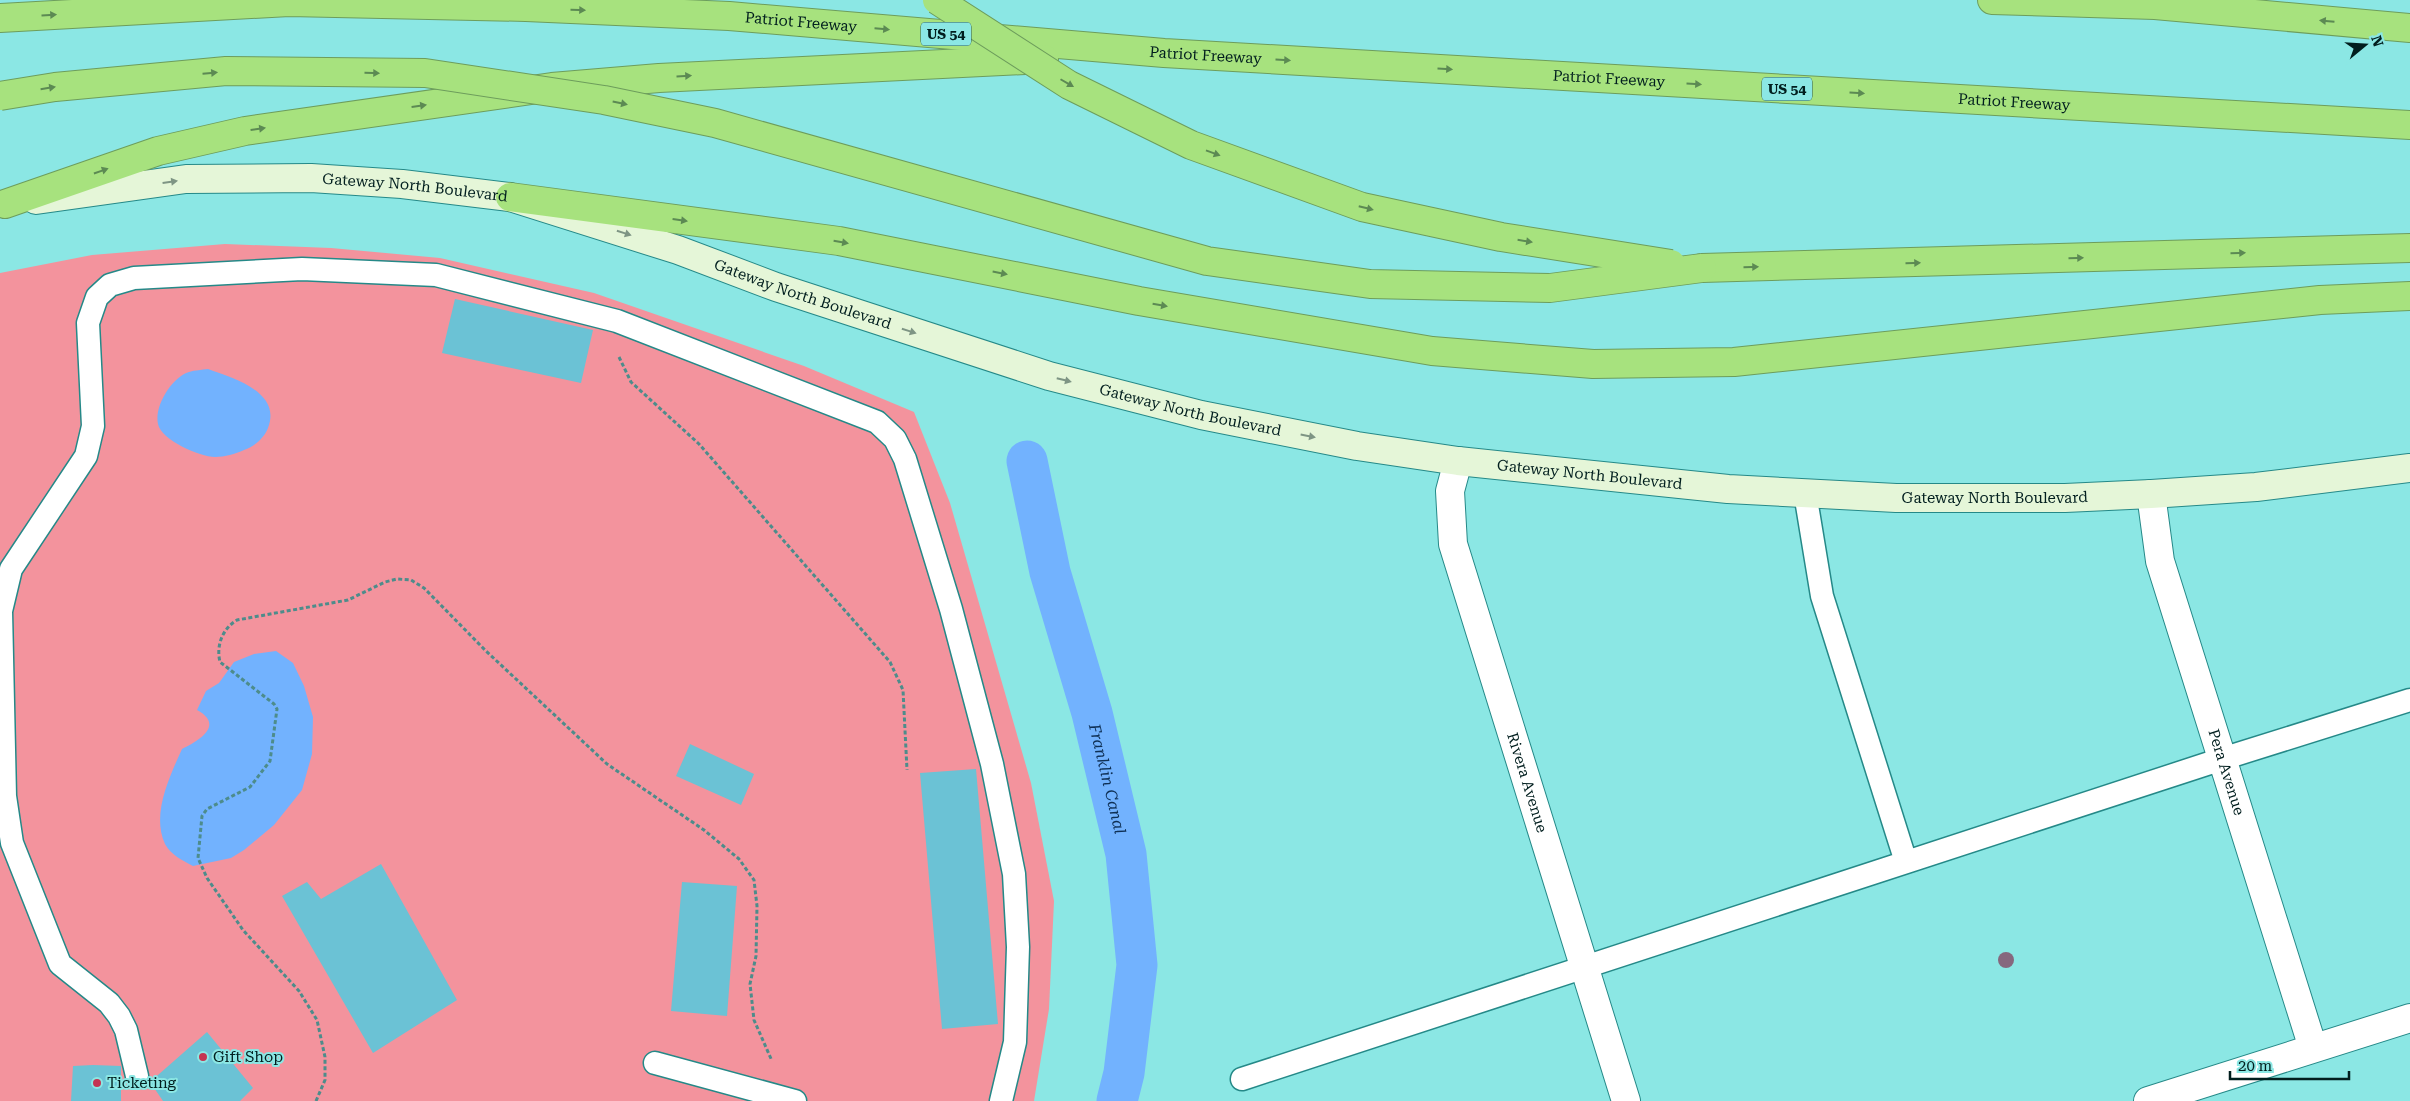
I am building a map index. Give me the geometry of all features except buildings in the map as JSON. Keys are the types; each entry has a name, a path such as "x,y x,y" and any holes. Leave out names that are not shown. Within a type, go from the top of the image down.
{"highway":[{"path":"937,0 1069,85 1190,145 1362,207 1501,237 1702,268"},
{"path":"1992,0 2155,5 2410,28"},
{"path":"2155,5 2220,0"},
{"name":"Patriot Freeway","path":"0,18 289,2 526,8 729,16 1164,53 2410,125"},
{"path":"3,205 158,151 245,131 552,87 659,78 1164,53"},
{"path":"0,96 55,87 226,71 425,73 604,100 715,123 1207,261 1370,284 1550,288 1702,268 2410,248"},
{"path":"510,197 839,241 1139,301 1432,351 1593,364 1734,362 2320,300 2410,296"}],"main road":[{"name":"Gateway North Boulevard","path":"3,205 186,179 311,178 402,184 510,197 678,250 795,293 1049,376 1202,415 1357,446 1458,461 1728,489 1896,498 2065,498 2151,494 2256,487 2410,468"}],"street":[{"name":"Rivera Avenue","path":"1458,461 1450,491 1453,544 1626,1101"},
{"name":"Pera Avenue","path":"2151,494 2160,561 2313,1048"},
{"path":"2151,1100 2410,1018"}],"lane":[{"path":"137,1076 126,1030 119,1016 109,1003 60,964 12,843 5,796 1,611 11,569 86,456 93,426 88,323 97,297 110,285 134,278 302,269 436,275 617,322 877,422 895,439 901,452 951,609 992,764 1014,874 1018,947 1015,1042 1001,1101"},
{"path":"1805,493 1822,596 1906,862"},
{"path":"1242,1079 2222,759 2410,700"},
{"path":"655,1063 792,1100"}],"path":[{"path":"617,322 618,354 630,382 699,444 890,662 903,690 908,770"},
{"path":"316,1101 325,1080 325,1057 317,1020 299,991 243,930 207,878 198,858 202,816 207,809 250,787 258,780 273,752 276,709 274,704 220,662 217,652 228,625 236,620 348,600 385,582 397,579 411,580 424,588 486,651 607,764 704,830 740,859 754,880 758,906 756,956 750,984 754,1020 792,1100"}],"shaded area":[{"path":"225,244 331,248 440,258 594,293 804,366 914,412 950,503 1031,783 1054,901 1049,1009 1034,1101 0,1101 0,273 92,255"}],"water":[{"path":"208,369 253,388 268,405 270,415 268,428 262,438 252,446 230,455 208,456 191,451 166,436 158,424 157,417 162,401 176,380 189,372"},
{"path":"276,651 293,663 304,686 313,717 312,754 302,790 274,825 244,850 231,858 193,866 170,851 165,844 161,832 161,808 168,783 182,749 202,737 209,727 209,721 197,710 206,691 219,683 234,662 254,654"}],"waterway":[{"name":"Franklin Canal","path":"1027,461 1050,572 1092,713 1126,854 1137,965 1124,1073 1117,1101"}],"place":[{"name":"Gift Shop","path":"203,1057"},
{"name":"Ticketing","path":"97,1083"}]}
